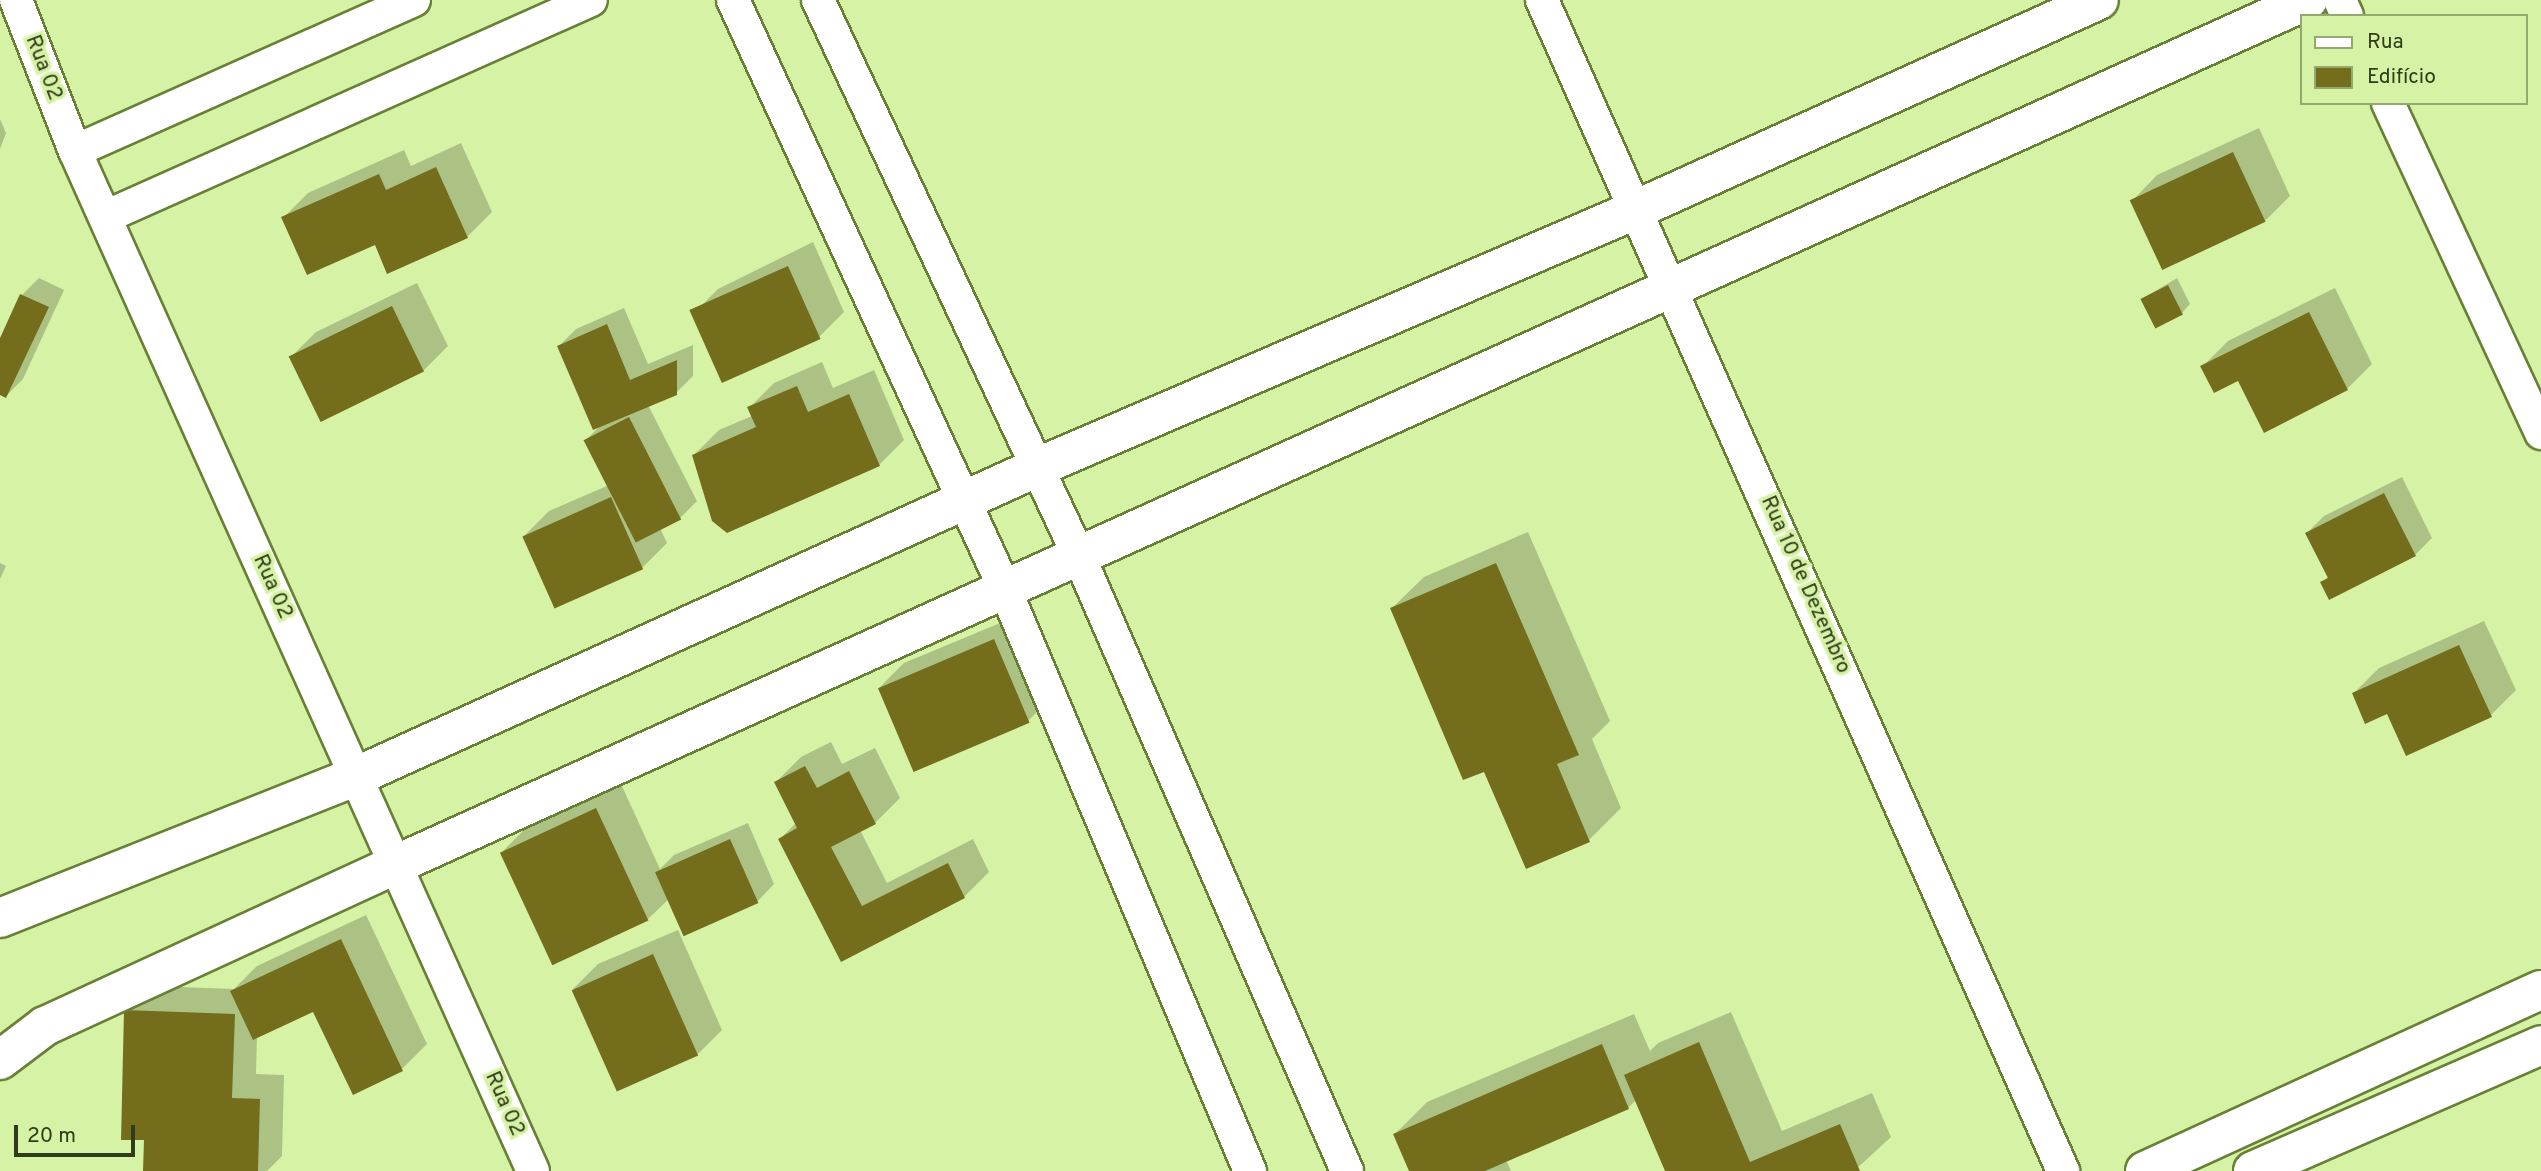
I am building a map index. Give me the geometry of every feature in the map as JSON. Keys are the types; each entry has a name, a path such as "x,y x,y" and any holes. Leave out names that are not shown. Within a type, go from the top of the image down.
{"main road":[{"path":"0,918 357,776 1038,467 1635,210 2099,0"},
{"path":"0,1060 45,1026 397,864 1004,587 1675,290 2308,0"},
{"path":"2147,1170 2541,990"},
{"path":"2253,1171 2541,1045"}],"street":[{"name":"Rua 02","path":"16,0 75,151 533,1171"},
{"path":"75,151 414,0"},
{"path":"105,217 591,0"},
{"path":"733,0 1004,587 1250,1171"},
{"path":"818,0 1078,554 1342,1169"},
{"name":"Rua 10 de Dezembro","path":"1542,0 1635,210 1675,290 2063,1171"},
{"path":"2389,105 2541,433"}],"building":[{"path":"2233,152 2266,222 2162,270 2130,200"},
{"path":"436,167 468,238 387,274 375,245 307,275 281,217 379,174 386,190"},
{"path":"788,266 821,339 722,383 689,310"},
{"path":"2168,285 2183,314 2155,328 2140,299"},
{"path":"20,294 49,307 6,398 0,395 0,338"},
{"path":"392,306 424,372 321,422 289,356"},
{"path":"2309,312 2348,390 2264,433 2238,381 2214,393 2200,366"},
{"path":"607,324 630,380 677,360 677,395 593,430 557,346"},
{"path":"797,386 808,412 849,394 880,466 727,533 712,521 692,455 756,427 747,407"},
{"path":"629,417 681,519 636,543 584,440"},
{"path":"2384,493 2416,556 2329,600 2320,582 2328,578 2305,533"},
{"path":"611,497 643,569 555,609 522,536"},
{"path":"1496,563 1579,755 1557,764 1590,842 1526,869 1484,772 1463,780 1390,608"},
{"path":"994,639 1030,723 914,772 878,688"},
{"path":"2459,645 2492,717 2406,756 2387,714 2365,724 2352,693"},
{"path":"805,766 817,788 849,771 876,824 831,847 862,906 948,863 965,898 841,962 778,839 797,828 774,782"},
{"path":"596,808 648,920 552,965 500,853"},
{"path":"730,839 758,903 684,936 655,872"},
{"path":"341,939 403,1071 353,1095 313,1012 253,1040 230,991"},
{"path":"653,954 698,1055 617,1092 572,990"},
{"path":"124,1010 235,1014 232,1098 260,1099 258,1171 143,1171 144,1140 121,1140"},
{"path":"1699,1042 1750,1162 1840,1124 1860,1171 1665,1171 1624,1075"},
{"path":"1602,1044 1629,1109 1485,1171 1409,1171 1393,1134"}]}
